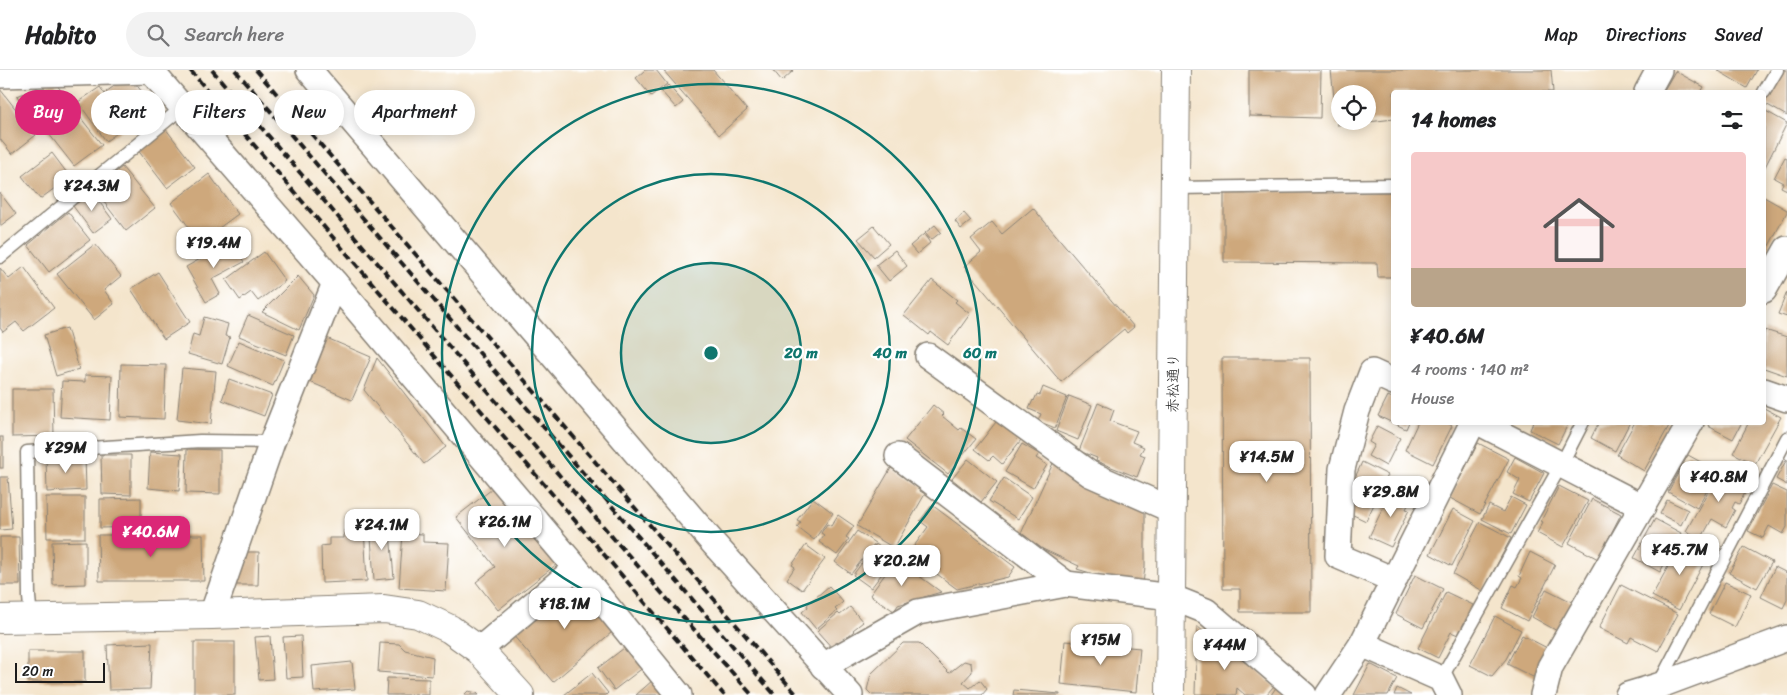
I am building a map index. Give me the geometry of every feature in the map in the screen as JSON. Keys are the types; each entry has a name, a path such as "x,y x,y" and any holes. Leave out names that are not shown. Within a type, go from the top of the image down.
{"street":[{"path":"0,75 150,70 175,98"},
{"path":"309,70 714,544 850,695"},
{"name":"赤松通り","path":"1170,695 1176,70"},
{"path":"1648,90 1659,70"},
{"path":"207,135 576,568 679,695"},
{"path":"1766,285 1787,249"},
{"path":"212,615 272,442 335,283"},
{"path":"928,356 1090,474 1172,510"},
{"path":"1391,381 1372,372 1357,411 1342,469 1338,556 1394,580"},
{"path":"1766,392 1787,399"},
{"path":"1328,695 1362,644 1472,425"},
{"path":"1484,425 1643,507"},
{"path":"1543,695 1550,667 1689,425"},
{"path":"898,456 1066,584"},
{"path":"479,650 576,568"},
{"path":"823,666 918,612 1066,584 1171,597 1206,611 1304,695"},
{"path":"0,619 212,615 384,609 418,614 450,629 479,650 520,695"},
{"path":"1628,695 1658,686 1787,638"},
{"path":"1362,644 1445,687"}],"lane":[{"path":"1765,90 1777,70"},
{"path":"0,257 175,114"},
{"path":"1175,188 1391,185"},
{"path":"1445,687 1581,425"},
{"path":"1658,686 1787,438"},
{"path":"31,618 27,452 200,441 272,442"}],"building":[{"path":"645,70 656,70 667,84 651,96 636,78"},
{"path":"663,70 713,70 747,110 719,135"},
{"path":"773,70 794,70 782,81"},
{"path":"1249,70 1321,70 1320,118 1249,116"},
{"path":"1331,70 1551,70 1553,90 1391,90 1391,119 1376,121 1376,85 1333,85"},
{"path":"1717,70 1757,70 1747,88"},
{"path":"1783,70 1787,70 1787,116 1766,104 1766,100"},
{"path":"1675,71 1704,87 1702,90 1664,90"},
{"path":"129,75 140,90 109,90"},
{"path":"54,82 61,90 33,90"},
{"path":"668,85 683,102 676,108 661,91"},
{"path":"0,89 15,108 15,135 36,135 12,154 0,139"},
{"path":"91,93 91,120 81,106 81,100"},
{"path":"1766,111 1787,123 1766,165"},
{"path":"81,118 91,131 91,135 94,135 102,145 74,166 50,135 81,135"},
{"path":"165,128 195,167 167,188 137,149 156,135 165,135"},
{"path":"102,135 114,135 106,141"},
{"path":"52,153 70,177 40,199 22,176"},
{"path":"1785,157 1787,158 1787,190 1781,187 1783,183 1774,178"},
{"path":"122,167 155,208 126,231 94,189"},
{"path":"209,174 238,214 200,242 171,203"},
{"path":"1224,191 1391,192 1391,277 1378,277 1377,263 1224,262"},
{"path":"92,192 112,219 93,233 73,206"},
{"path":"0,193 16,214 0,226"},
{"path":"1766,198 1787,210 1766,251"},
{"path":"1033,208 1134,327 1127,333 1124,329 1061,382 964,267 981,252 971,239 992,222 1002,234"},
{"path":"68,212 90,240 49,272 28,245"},
{"path":"964,213 971,221 961,229 955,221"},
{"path":"935,225 941,232 931,240 925,233"},
{"path":"874,226 889,244 874,257 858,239"},
{"path":"924,234 930,243 917,254 910,246"},
{"path":"232,241 244,262 212,279 220,294 206,302 186,267"},
{"path":"95,244 121,276 104,290 114,304 94,320 57,274"},
{"path":"895,250 907,266 889,281 876,265"},
{"path":"264,252 285,281 258,301 251,292 240,300 226,280"},
{"path":"24,267 54,308 24,331 16,322 3,332 0,328 0,268 9,279"},
{"path":"158,272 190,322 164,339 131,289"},
{"path":"298,276 314,295 299,330 262,312"},
{"path":"932,280 957,300 955,302 970,314 948,345 931,332 929,335 904,315"},
{"path":"1787,292 1787,317 1778,314"},
{"path":"248,315 294,335 286,355 239,336"},
{"path":"204,317 228,324 225,336 230,337 222,364 188,354 193,334 199,336"},
{"path":"67,328 79,369 56,376 44,335"},
{"path":"1766,330 1787,337 1787,376 1766,369"},
{"path":"322,336 371,357 352,400 303,379"},
{"path":"239,341 284,360 273,386 228,366"},
{"path":"377,358 446,447 424,464 364,390"},
{"path":"1222,358 1310,358 1311,612 1240,612 1240,589 1223,589"},
{"path":"121,364 166,365 164,419 120,417"},
{"path":"182,368 216,371 211,424 177,420"},
{"path":"85,375 112,376 110,420 60,417 62,381 85,382"},
{"path":"229,379 272,395 264,416 222,400"},
{"path":"1043,387 1067,397 1055,428 1038,421 1041,414 1029,409 1037,394 1040,395"},
{"path":"12,389 53,389 54,436 12,437"},
{"path":"1069,396 1092,405 1078,440 1056,431"},
{"path":"1388,396 1391,398 1391,422 1378,416"},
{"path":"1098,403 1114,410 1110,421 1137,431 1132,442 1144,447 1140,454 1145,456 1137,477 1096,461 1097,458 1079,451"},
{"path":"933,405 944,414 942,416 959,430 961,428 976,439 948,474 905,440"},
{"path":"1766,409 1781,417 1755,464 1733,453 1747,425 1766,425"},
{"path":"996,422 1021,440 1002,464 993,456 989,460 975,449"},
{"path":"1397,425 1408,425 1406,429"},
{"path":"1417,425 1452,426 1433,464 1405,450"},
{"path":"1532,425 1568,425 1558,444 1530,430"},
{"path":"1598,425 1628,425 1615,451 1591,438"},
{"path":"1633,425 1669,425 1644,471 1617,455"},
{"path":"1708,425 1740,425 1733,439"},
{"path":"1377,426 1400,438 1386,466 1368,456 1374,445 1369,442"},
{"path":"0,437 3,437 3,468 0,468"},
{"path":"1478,443 1509,459 1480,514 1450,498"},
{"path":"1022,444 1039,454 1036,458 1047,465 1033,488 1005,472"},
{"path":"187,449 220,450 220,494 186,493"},
{"path":"150,452 182,454 179,491 148,488"},
{"path":"101,455 131,455 131,495 102,494"},
{"path":"1688,455 1717,471 1697,508 1668,492"},
{"path":"85,456 86,490 47,492 46,457"},
{"path":"1515,457 1544,473 1529,502 1513,494 1520,480 1507,472"},
{"path":"968,459 997,482 981,502 952,479"},
{"path":"1787,459 1787,485 1776,479"},
{"path":"1054,461 1145,512 1145,567 1143,584 1134,586 1077,569 1079,566 1019,538"},
{"path":"1362,462 1388,475 1366,521 1349,513 1359,493 1350,489"},
{"path":"891,468 922,486 920,491 925,494 894,548 857,526"},
{"path":"1721,468 1750,484 1739,504 1735,502 1732,508 1735,510 1726,527 1712,519 1701,539 1686,531"},
{"path":"0,477 8,477 12,529 0,530"},
{"path":"1004,478 1032,497 1018,519 989,501"},
{"path":"1772,485 1787,492 1787,527 1783,534 1769,526 1763,538 1748,531"},
{"path":"496,486 557,564 498,610 476,582 495,567 456,517"},
{"path":"1559,486 1588,501 1563,547 1537,533"},
{"path":"1393,487 1412,497 1406,509 1409,510 1391,547 1369,537"},
{"path":"46,497 85,497 85,538 47,538"},
{"path":"1511,497 1526,505 1511,534 1482,519 1489,505 1503,512"},
{"path":"141,498 141,527 100,528 100,499"},
{"path":"813,498 833,513 814,540 797,527 801,522 797,520"},
{"path":"1592,499 1621,514 1598,559 1569,543"},
{"path":"1667,500 1688,510 1681,525 1660,514"},
{"path":"932,505 1015,567 1008,577 957,589 909,553 928,527 920,521"},
{"path":"1453,509 1475,521 1452,566 1430,554"},
{"path":"838,515 854,526 846,537 849,539 837,555 819,542 824,535 821,533 827,524 831,526"},
{"path":"1655,519 1681,533 1660,572 1634,558"},
{"path":"389,522 394,578 374,580 370,523"},
{"path":"1480,522 1511,538 1483,591 1453,574"},
{"path":"364,528 367,581 322,583 321,546 329,545 329,538 344,538 344,530"},
{"path":"857,531 875,543 851,574 835,562"},
{"path":"403,533 423,534 423,542 449,543 446,591 399,588"},
{"path":"98,535 203,535 204,581 99,581"},
{"path":"0,537 19,537 20,585 0,585"},
{"path":"86,541 86,584 53,585 52,542"},
{"path":"1682,541 1708,555 1679,610 1652,596"},
{"path":"876,544 894,558 871,588 853,575"},
{"path":"806,545 825,559 802,590 787,579 795,567 792,565"},
{"path":"1744,547 1772,562 1757,588 1729,573"},
{"path":"237,552 259,552 258,585 228,585"},
{"path":"1530,552 1555,565 1527,621 1502,608 1513,585 1517,587 1522,578 1519,576"},
{"path":"896,559 941,592 898,605 894,611 870,595"},
{"path":"1775,567 1787,573 1787,600 1783,608 1761,597"},
{"path":"1415,575 1443,589 1423,628 1396,614"},
{"path":"577,578 618,627 553,682 512,634"},
{"path":"1725,582 1751,594 1735,627 1709,614"},
{"path":"1621,585 1678,614 1658,651 1631,637 1628,643 1599,628"},
{"path":"829,586 843,602 835,609 837,611 816,629 802,612 808,607 807,605"},
{"path":"1546,589 1574,603 1559,632 1532,617"},
{"path":"1446,592 1473,605 1458,635 1451,632 1438,658 1418,648"},
{"path":"850,607 863,622 833,649 817,631 838,613 840,615"},
{"path":"1495,616 1521,630 1506,659 1492,676 1470,665"},
{"path":"1197,626 1220,646 1222,643 1274,686 1266,695 1245,695 1237,688 1236,695 1195,694"},
{"path":"1522,635 1551,650 1537,679 1507,664"},
{"path":"270,636 273,679 259,680 255,637"},
{"path":"301,636 303,677 286,678 283,637"},
{"path":"1065,641 1140,648 1136,692 1061,684"},
{"path":"194,642 235,642 235,695 194,695"},
{"path":"152,643 150,689 109,690 107,645"},
{"path":"380,643 399,644 405,650 433,657 432,676 378,672"},
{"path":"903,643 919,643 949,673 964,661 971,663 972,672 963,682 970,688 980,680 987,689 982,695 872,695 867,690 871,674"},
{"path":"628,645 644,667 614,690 598,668"},
{"path":"28,651 85,651 85,682 28,682"},
{"path":"352,662 355,689 314,692 312,666"},
{"path":"1370,664 1397,678 1388,695 1354,695"},
{"path":"592,673 608,693 606,695 564,695"},
{"path":"387,678 429,679 429,695 386,695"},
{"path":"653,680 666,695 636,695"},
{"path":"1277,686 1287,695 1271,695"},
{"path":"1397,688 1411,695 1394,695"},
{"path":"1014,690 1060,694 1060,695 1013,695"},
{"path":"468,691 477,693 479,695 464,695"}],"railway":[{"path":"190,70 724,695"},
{"path":"212,70 614,539 752,695"},
{"path":"235,70 775,695"},
{"path":"256,70 797,695"}]}
